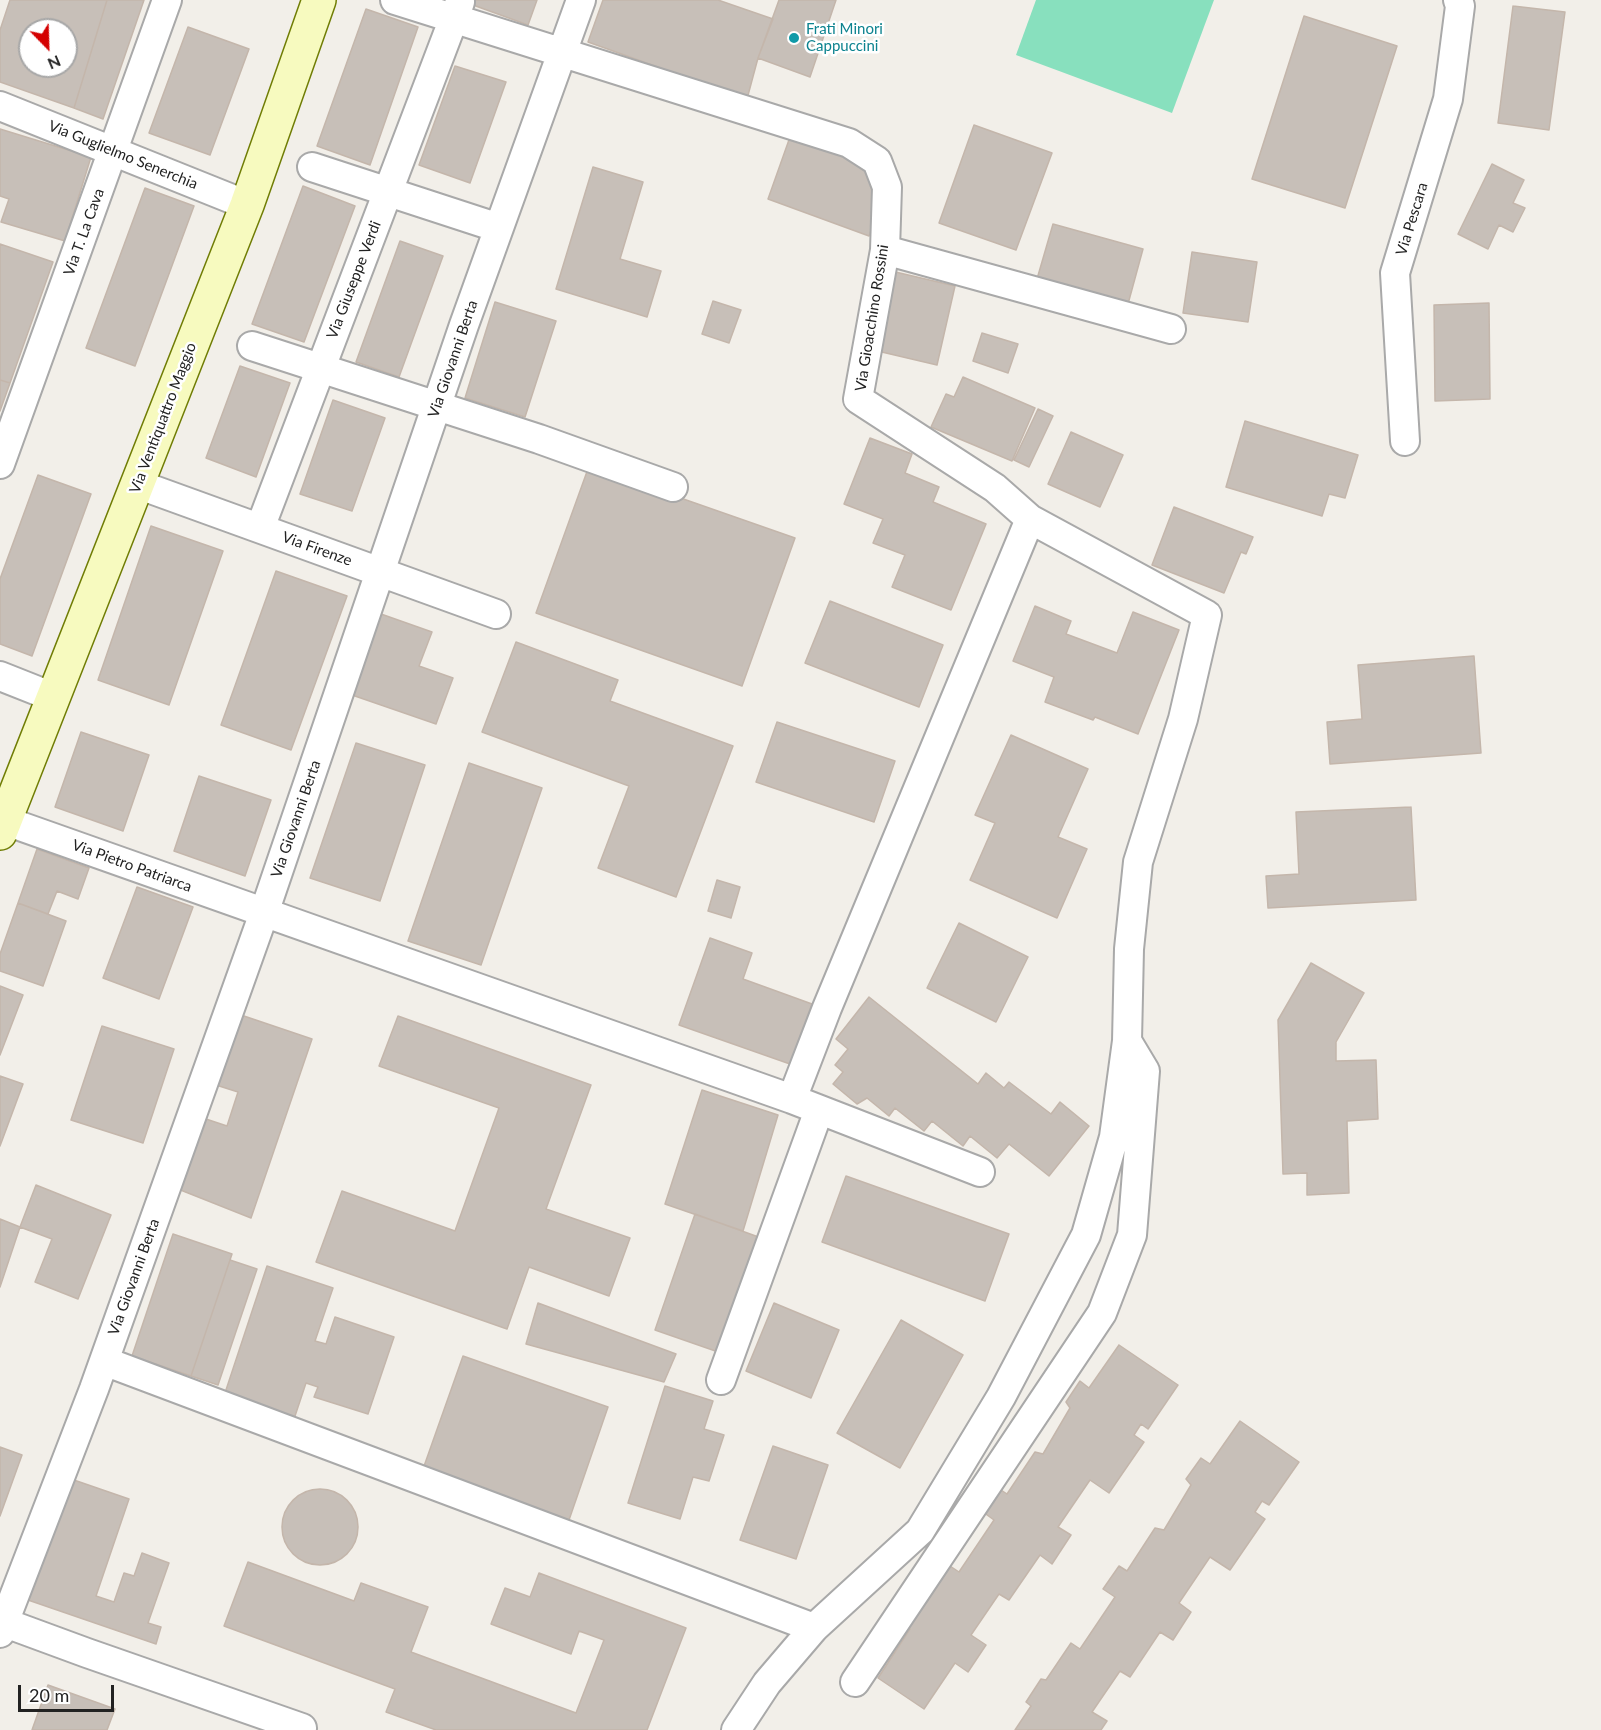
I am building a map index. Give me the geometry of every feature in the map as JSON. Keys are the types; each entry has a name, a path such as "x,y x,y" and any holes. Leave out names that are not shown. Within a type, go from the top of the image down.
{"main road":[{"name":"Via Ventiquattro Maggio","path":"1,824 247,205 319,0"}],"street":[{"name":"Via T. La Cava","path":"0,464 167,0"},
{"path":"395,0 457,9 562,52"},
{"name":"Via Giovanni Berta","path":"1,1625 104,1361 264,913 464,325 581,0"},
{"name":"Via Pescara","path":"1405,441 1395,273 1448,99 1460,6 1458,0"},
{"name":"Via Giuseppe Verdi","path":"260,528 457,9"},
{"name":"Via Gioacchino Rossini","path":"562,52 849,143 877,161 887,187 885,250 858,399 995,488 1030,519 1207,615 1183,719 1138,862 1130,949 1127,1041"},
{"name":"Via Guglielmo Senerchia","path":"0,106 247,205"},
{"path":"312,167 499,228"},
{"path":"885,250 1171,329"},
{"path":"252,346 539,439 673,487"},
{"name":"Via Firenze","path":"137,484 496,614"},
{"path":"792,1099 831,997 1030,519"},
{"path":"0,676 53,697"},
{"name":"Via Pietro Patriarca","path":"1,824 264,913 792,1099 980,1172"},
{"path":"736,1730 767,1683 814,1628 920,1531 972,1447 1034,1336 1086,1235 1114,1137 1127,1041"},
{"path":"855,1682 1101,1312 1132,1235 1145,1071 1127,1041"},
{"path":"721,1380 819,1110"},
{"path":"104,1361 814,1628"},
{"path":"1,1625 302,1728"}],"green space":[{"path":"1036,0 1214,0 1172,113 1016,55"}],"building":[{"path":"10,0 107,0 74,108 0,82 0,30"},
{"path":"107,0 144,0 103,119 74,108"},
{"path":"475,0 537,0 528,25 473,5"},
{"path":"603,0 718,0 773,19 758,58 747,99 588,42"},
{"name":"Frati Minori Cappuccini","path":"779,0 836,0 810,77 758,58"},
{"path":"1513,6 1565,12 1549,130 1498,123"},
{"path":"366,9 418,27 370,165 317,146"},
{"path":"1304,16 1397,46 1345,208 1252,179"},
{"path":"188,27 249,49 210,155 149,133"},
{"path":"455,66 506,82 470,183 419,165"},
{"path":"974,125 1052,153 1016,250 939,223"},
{"path":"0,129 91,157 65,241 1,222 9,199 0,196"},
{"path":"790,137 864,164 882,201 869,236 768,199"},
{"path":"1492,164 1524,180 1513,203 1525,208 1513,232 1499,225 1488,249 1458,234"},
{"path":"593,167 643,182 620,259 661,271 647,317 556,289"},
{"path":"303,186 355,206 304,342 252,324"},
{"path":"145,188 194,206 135,366 86,348"},
{"path":"1053,224 1143,249 1128,304 1037,279"},
{"path":"400,241 443,256 399,377 356,362"},
{"path":"0,244 53,262 10,383 0,380"},
{"path":"1192,252 1257,262 1248,322 1183,313"},
{"path":"887,270 955,286 937,365 869,349"},
{"path":"713,301 741,310 729,343 702,334"},
{"path":"495,302 556,321 525,417 465,398"},
{"path":"1489,303 1490,399 1435,401 1434,305"},
{"path":"982,333 1018,344 1008,373 973,361"},
{"path":"240,366 290,383 256,477 206,458"},
{"path":"963,377 1035,408 1012,461 931,427 946,394 954,397"},
{"path":"0,380 10,383 0,411"},
{"path":"333,400 385,418 352,511 300,494"},
{"path":"1038,409 1053,416 1029,467 1014,460"},
{"path":"1245,421 1358,455 1345,498 1329,494 1322,516 1226,487"},
{"path":"1071,432 1123,455 1100,507 1048,484"},
{"path":"870,438 912,454 905,473 939,487 933,502 986,524 951,610 892,587 905,555 873,543 883,519 844,504"},
{"path":"589,466 795,538 742,686 536,613"},
{"path":"38,475 91,494 32,656 0,644 0,579"},
{"path":"1174,507 1253,537 1246,554 1241,552 1224,593 1152,565"},
{"path":"151,526 223,551 169,705 98,680"},
{"path":"276,571 347,596 291,750 221,725"},
{"path":"830,601 943,645 919,707 805,663"},
{"path":"1035,606 1071,621 1066,634 1117,653 1133,612 1179,630 1138,734 1095,717 1093,720 1045,702 1054,677 1013,661"},
{"path":"381,614 432,632 419,666 453,678 436,724 352,695"},
{"path":"516,642 618,680 610,701 733,746 676,897 598,868 629,786 482,732"},
{"path":"1474,656 1481,753 1330,764 1327,722 1362,719 1358,665"},
{"path":"777,722 895,761 874,822 756,782"},
{"path":"81,732 149,755 123,831 55,807"},
{"path":"1011,735 1088,769 1058,837 1087,849 1057,918 970,880 995,823 975,815"},
{"path":"356,743 425,765 380,901 310,878"},
{"path":"469,763 542,788 481,965 408,941"},
{"path":"199,776 271,800 245,876 174,851"},
{"path":"1411,807 1416,900 1268,908 1266,876 1299,874 1296,812"},
{"path":"37,849 89,868 78,899 57,891 48,914 18,903"},
{"path":"717,880 740,887 731,918 708,911"},
{"path":"137,887 193,907 159,999 103,978"},
{"path":"18,903 66,921 43,986 0,971 0,954"},
{"path":"959,923 1028,957 996,1022 927,988"},
{"path":"710,938 752,953 743,979 812,1004 790,1064 679,1025"},
{"path":"1311,963 1364,993 1336,1042 1336,1061 1376,1060 1378,1119 1347,1121 1349,1193 1307,1195 1307,1173 1283,1174 1278,1020"},
{"path":"0,986 23,995 0,1055"},
{"path":"869,997 978,1084 986,1073 1004,1088 1009,1082 1051,1114 1060,1102 1089,1126 1049,1176 1009,1144 997,1158 970,1136 963,1146 932,1121 924,1131 895,1108 889,1116 867,1098 857,1104 833,1084 843,1072 835,1065 848,1049 836,1039"},
{"path":"241,1015 312,1039 251,1218 178,1189 203,1118 227,1126 238,1092 216,1085"},
{"path":"398,1016 591,1085 546,1209 630,1238 609,1296 529,1267 507,1329 316,1262 342,1191 455,1231 499,1108 379,1066"},
{"path":"102,1026 174,1049 143,1143 71,1120"},
{"path":"0,1076 23,1084 0,1146"},
{"path":"702,1090 778,1115 743,1231 665,1204"},
{"path":"846,1176 1009,1234 985,1301 822,1242"},
{"path":"36,1185 111,1215 78,1299 35,1282 52,1239 20,1227"},
{"path":"695,1214 764,1239 724,1354 655,1330"},
{"path":"0,1219 20,1227 0,1287"},
{"path":"173,1234 232,1254 191,1376 132,1356"},
{"path":"230,1260 257,1269 218,1385 191,1376"},
{"path":"267,1266 333,1288 315,1341 326,1344 335,1317 394,1337 368,1414 314,1397 318,1387 306,1383 293,1422 223,1399"},
{"path":"538,1303 676,1354 664,1382 526,1344"},
{"path":"774,1303 839,1330 811,1398 746,1371"},
{"path":"901,1320 963,1355 900,1468 837,1433"},
{"path":"1119,1345 1178,1385 1148,1429 1141,1424 1134,1435 1144,1442 1109,1493 1090,1480 1058,1527 1071,1535 1052,1564 1040,1555 1009,1600 999,1594 971,1635 986,1645 968,1672 955,1663 924,1709 878,1678 910,1629 905,1625 920,1602 926,1603 950,1566 959,1572 994,1520 983,1512 998,1488 1007,1494 1035,1452 1043,1454 1070,1408 1066,1402 1080,1381 1089,1388"},
{"path":"463,1356 608,1407 569,1520 423,1469"},
{"path":"665,1386 713,1401 704,1429 724,1435 709,1481 693,1477 680,1519 628,1503"},
{"path":"1240,1421 1299,1462 1269,1505 1262,1501 1255,1512 1265,1519 1230,1570 1210,1557 1179,1603 1191,1612 1173,1640 1160,1632 1130,1677 1120,1671 1092,1712 1107,1721 1101,1730 1015,1730 1031,1706 1026,1702 1041,1679 1046,1680 1071,1643 1080,1649 1115,1597 1103,1589 1119,1566 1127,1571 1155,1528 1164,1530 1191,1485 1186,1479 1201,1458 1210,1464"},
{"path":"773,1446 828,1465 796,1559 740,1540"},
{"path":"0,1447 22,1455 0,1516"},
{"path":"71,1479 129,1499 96,1596 114,1602 124,1573 134,1576 142,1553 169,1563 148,1623 161,1627 156,1644 28,1600"},
{"path":"320,1489 334,1492 347,1500 355,1513 358,1527 355,1541 347,1554 334,1562 320,1565 306,1562 293,1554 285,1541 282,1527 285,1513 293,1500 306,1492"},
{"path":"248,1562 354,1601 361,1583 428,1607 411,1652 576,1713 604,1640 579,1631 571,1654 491,1624 505,1588 530,1597 539,1573 686,1628 647,1730 436,1730 386,1712 395,1689 224,1626"},
{"path":"48,1685 115,1709 107,1730 32,1730"}],"place":[{"name":"Frati Minori Cappuccini","path":"794,38"}]}
